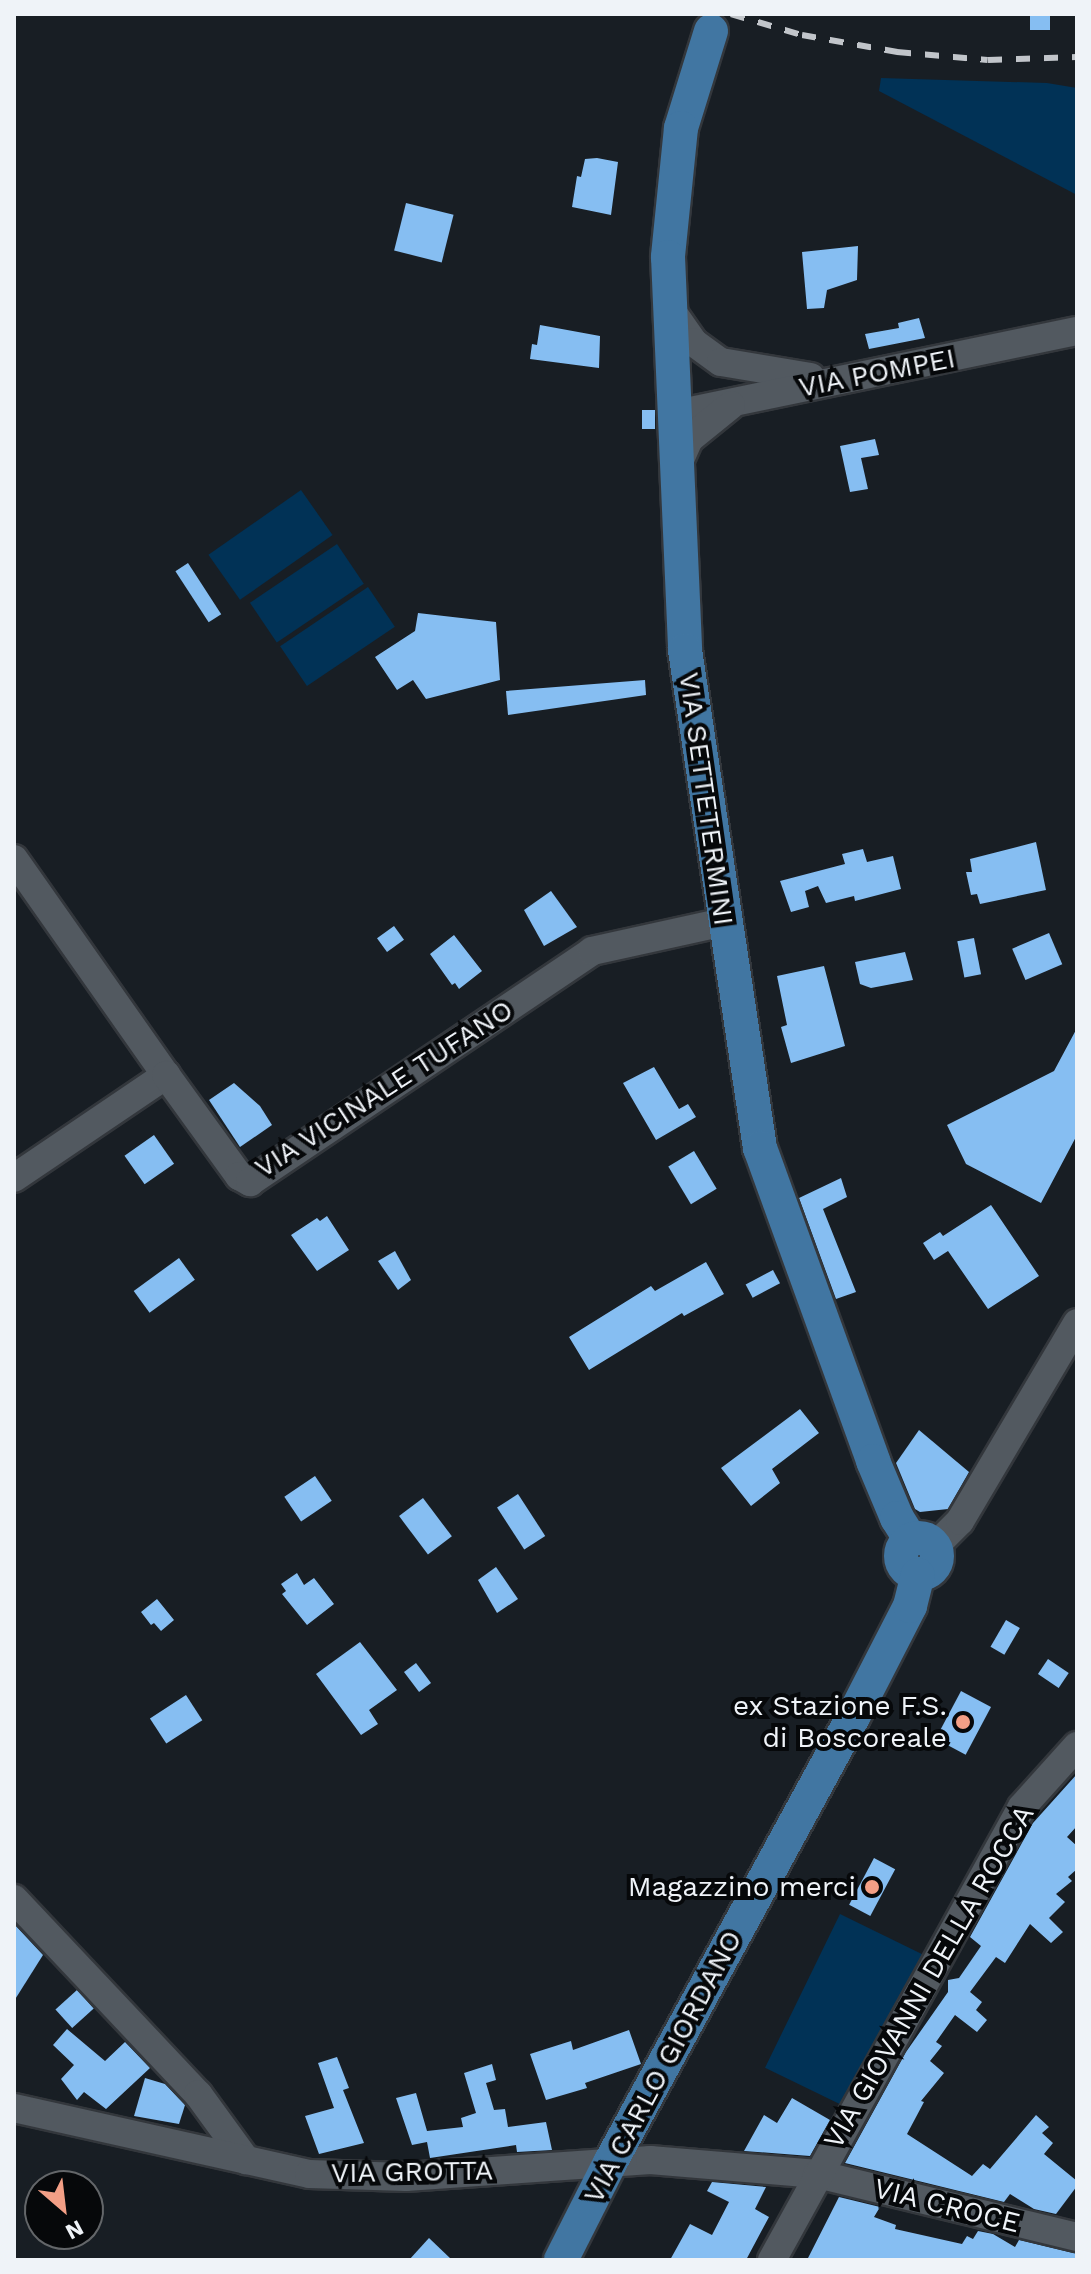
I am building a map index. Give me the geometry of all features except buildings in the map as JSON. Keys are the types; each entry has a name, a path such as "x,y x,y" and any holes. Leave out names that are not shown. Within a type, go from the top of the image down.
{"main road":[{"name":"VIA SETTETERMINI","path":"711,31 681,128 668,257 685,650 760,1148 873,1461 897,1518 921,1553"},
{"name":"VIA CARLO GIORDANO","path":"561,2260 610,2163 853,1717 910,1606 921,1553"}],"street":[{"path":"671,310 693,342 721,362 836,381"},
{"name":"VIA POMPEI","path":"676,414 1074,335"},
{"path":"678,464 689,439 739,400"},
{"path":"14,859 166,1075 14,1178"},
{"name":"VIA VICINALE TUFANO","path":"166,1075 239,1176 250,1182 592,951 724,922"},
{"path":"921,1553 960,1521 1077,1323"},
{"name":"VIA GIOVANNI DELLA ROCCA","path":"772,2260 1022,1807 1077,1746"},
{"path":"14,1899 198,2094 246,2160"},
{"name":"VIA GROTTA","path":"14,2108 309,2174 406,2177 650,2160 817,2174"},
{"name":"VIA CROCE","path":"817,2174 1077,2237"}],"shaded area":[{"path":"881,78 1047,83 1077,88 1077,195 879,91"},
{"path":"301,490 333,535 240,600 208,555"},
{"path":"337,544 364,584 277,643 250,603"},
{"path":"368,587 395,627 307,686 280,646"},
{"path":"840,1914 925,1956 850,2109 765,2068"}],"railway":[{"path":"731,14 802,35 897,52 988,60 1077,57"}],"place":[{"name":"ex Stazione F.S. di Boscoreale","path":"963,1722"},
{"name":"Magazzino merci","path":"872,1887"}]}
